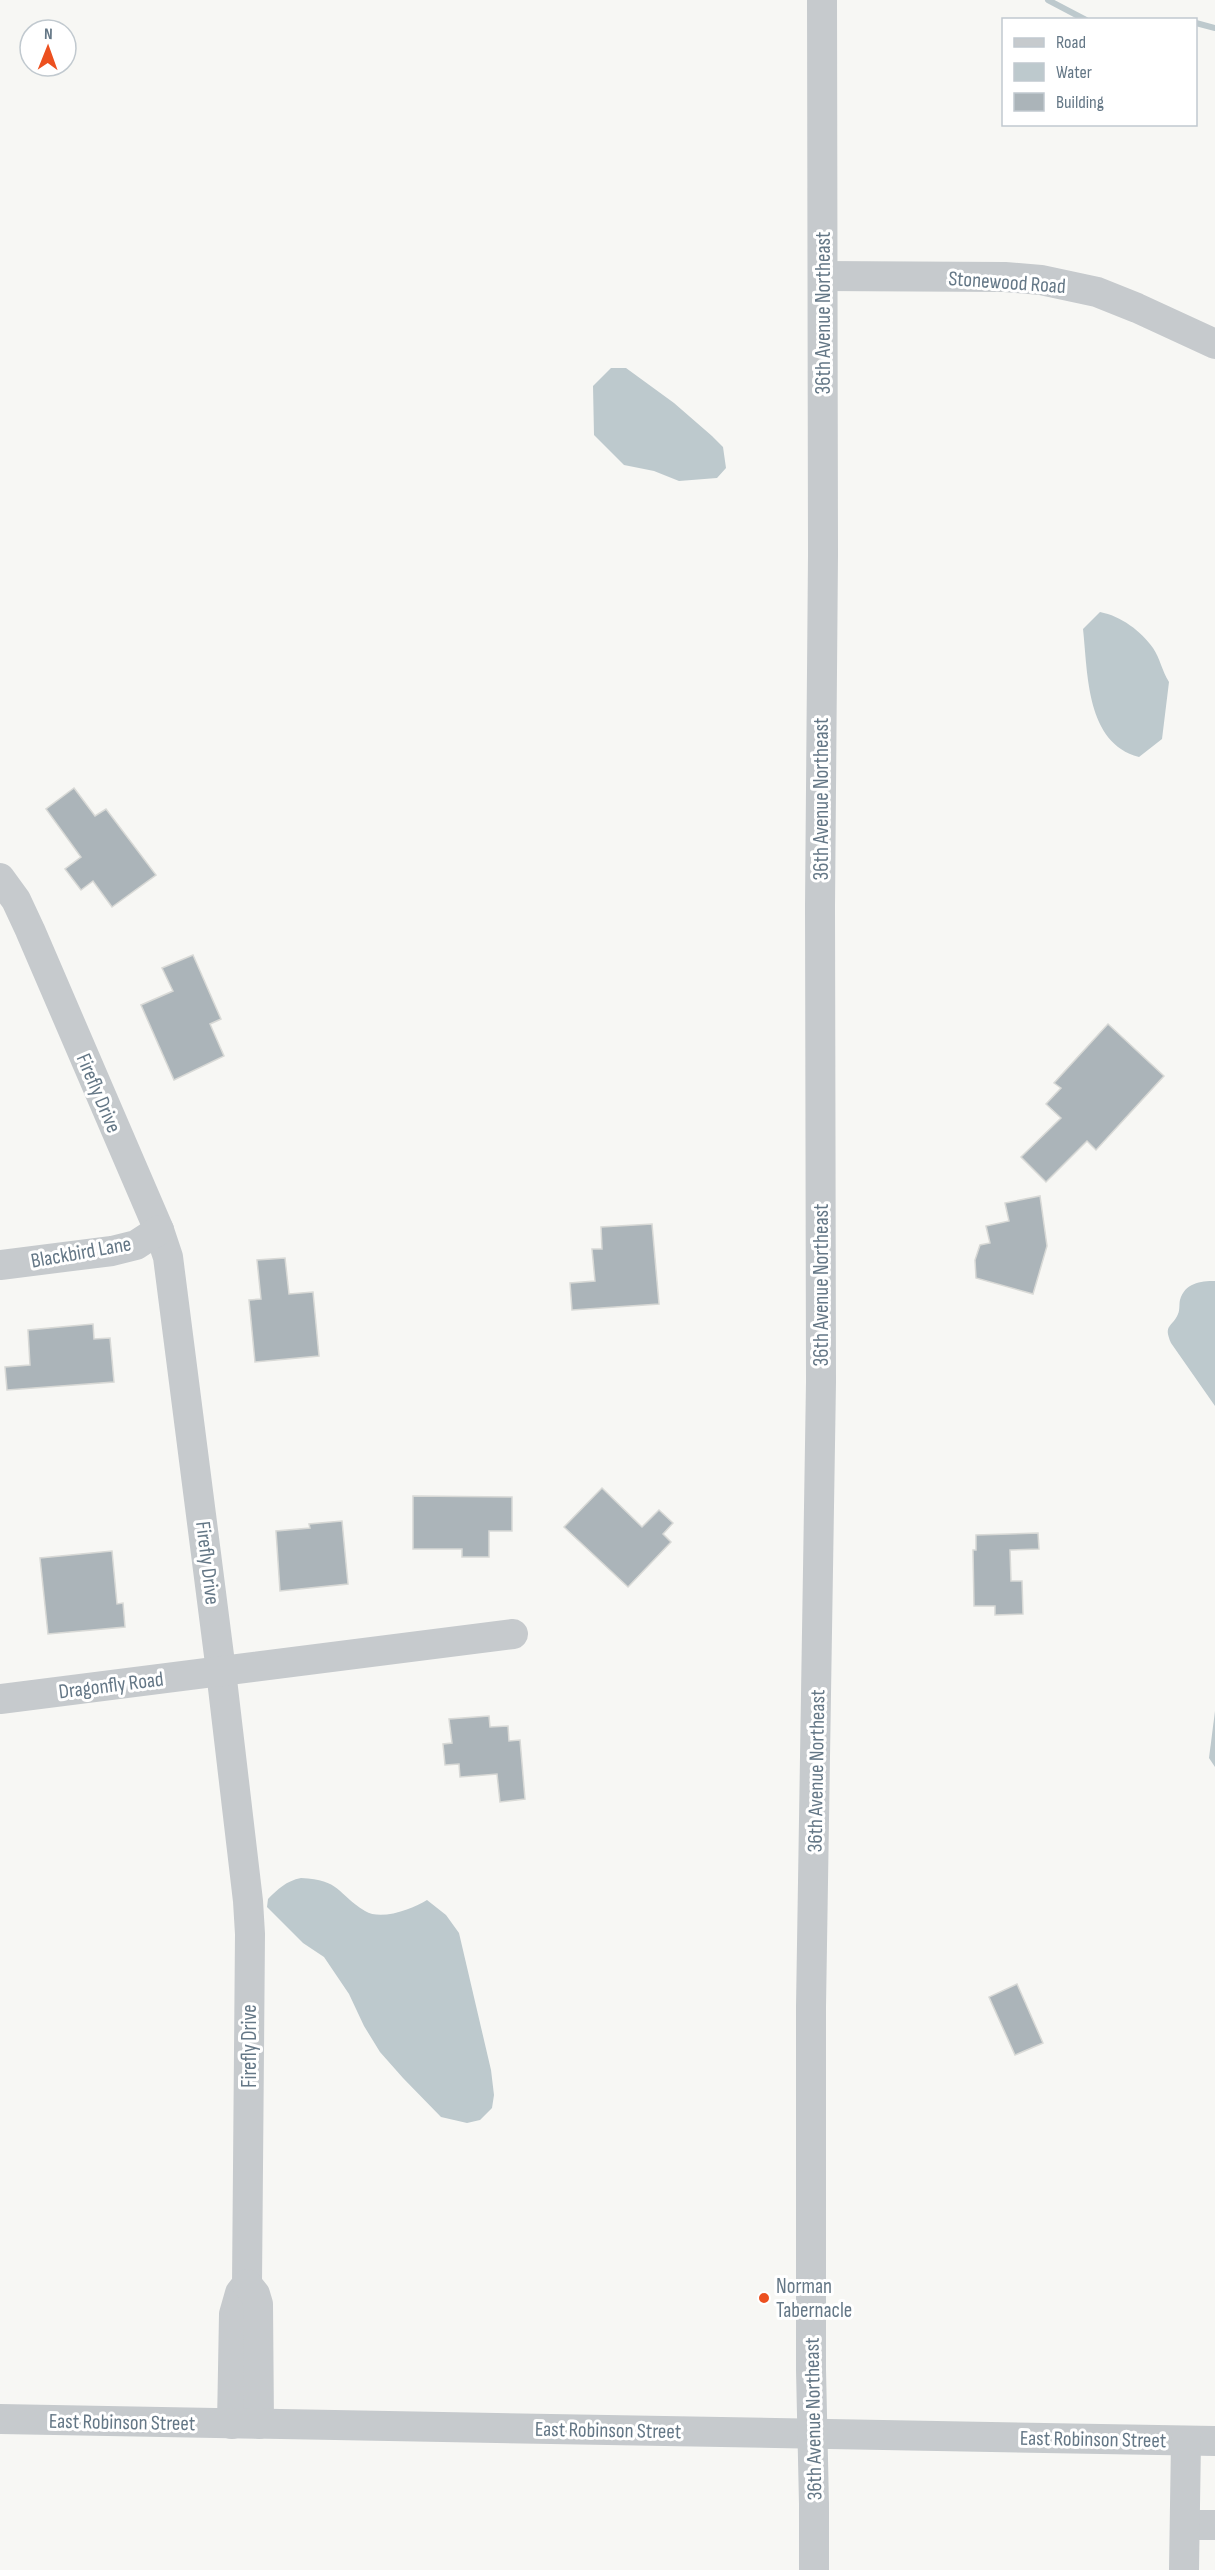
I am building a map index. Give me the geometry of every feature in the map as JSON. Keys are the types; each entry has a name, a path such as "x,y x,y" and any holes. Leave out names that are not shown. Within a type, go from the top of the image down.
{"street":[{"name":"36th Avenue Northeast","path":"813,2570 811,2007 821,1382 822,0"},
{"name":"Stonewood Road","path":"823,276 1005,277 1041,280 1097,292 1215,344"},
{"name":"Firefly Drive","path":"0,878 16,900 30,930 159,1230 168,1257 221,1671 250,1934 247,2284 240,2293 234,2314 246,2424"},
{"name":"Blackbird Lane","path":"0,1265 112,1251 136,1245 159,1230"},
{"name":"Dragonfly Road","path":"0,1699 513,1634"},
{"name":"East Robinson Street","path":"0,2419 1215,2441"},
{"path":"1184,2570 1186,2441"},
{"path":"1185,2525 1215,2525"}],"water":[{"path":"611,368 626,368 674,403 723,447 726,468 717,478 679,481 654,471 624,465 594,435 593,386"},
{"path":"1100,612 1123,621 1143,636 1155,652 1169,682 1162,739 1139,757 1122,749 1109,737 1099,722 1093,705 1086,666 1083,629"},
{"path":"1215,1281 1215,1406 1171,1343 1168,1329 1178,1314 1180,1300 1185,1290 1194,1284"},
{"path":"1215,1711 1215,1767 1209,1758"},
{"path":"301,1878 324,1881 372,1914 397,1913 427,1900 446,1915 459,1933 491,2070 494,2095 492,2108 480,2120 467,2123 441,2117 380,2052 364,2026 349,1994 324,1957 303,1943 267,1907 268,1899 279,1889"}],"building":[{"path":"74,788 95,816 106,809 156,875 112,907 93,881 81,890 65,869 81,857 46,809"},
{"path":"193,955 221,1019 210,1024 224,1056 174,1080 141,1005 173,991 162,968"},
{"path":"1108,1024 1164,1076 1096,1150 1087,1141 1046,1182 1021,1157 1061,1118 1046,1104 1061,1088 1054,1083"},
{"path":"1040,1196 1047,1246 1033,1294 976,1278 975,1260 980,1245 990,1243 986,1226 1009,1221 1005,1203"},
{"path":"652,1224 659,1304 572,1310 570,1283 595,1281 592,1249 602,1249 601,1227"},
{"path":"285,1258 289,1294 313,1292 319,1356 255,1362 249,1300 261,1299 257,1260"},
{"path":"93,1324 94,1339 110,1338 114,1382 7,1390 5,1367 30,1365 28,1330"},
{"path":"602,1488 642,1527 659,1510 673,1523 663,1534 671,1542 628,1587 564,1527"},
{"path":"413,1496 512,1497 512,1531 489,1531 489,1557 462,1557 462,1549 413,1549"},
{"path":"342,1521 348,1584 280,1591 276,1531 310,1528 309,1524"},
{"path":"1038,1533 1039,1549 1010,1550 1011,1581 1022,1581 1023,1614 995,1615 995,1606 974,1606 973,1550 976,1550 976,1535"},
{"path":"112,1551 117,1604 123,1603 125,1627 48,1634 40,1558"},
{"path":"489,1716 490,1727 508,1726 509,1741 520,1740 525,1799 500,1802 497,1774 460,1777 459,1764 445,1765 443,1744 452,1743 449,1719"},
{"path":"1017,1984 1043,2043 1015,2055 989,1997"}],"waterway":[{"path":"1048,0 1082,18"},
{"path":"1197,23 1215,28"}],"place":[{"name":"Norman Tabernacle","path":"764,2298"}]}
